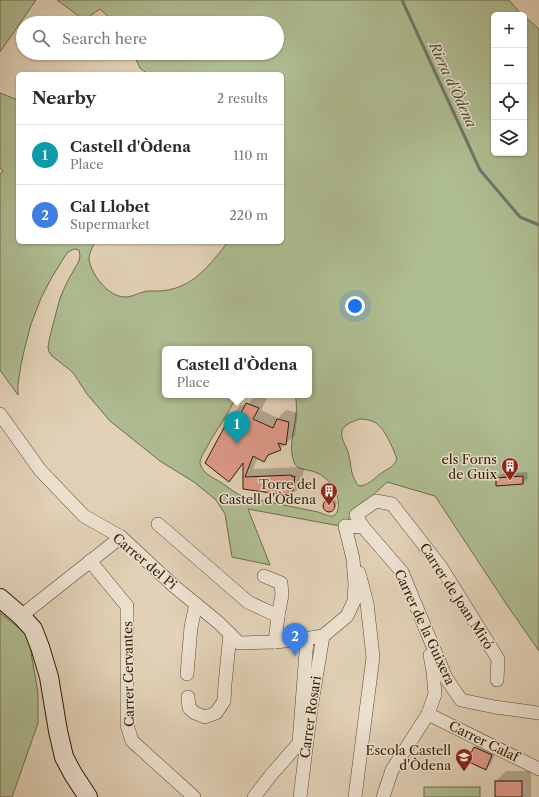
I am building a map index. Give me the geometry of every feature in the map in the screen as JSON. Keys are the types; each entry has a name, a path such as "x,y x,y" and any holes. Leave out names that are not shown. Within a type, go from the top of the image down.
{"street":[{"name":"Carrer del Pi","path":"0,414 40,470 84,516 121,538 175,587 219,622 239,643 275,642 323,636"},
{"name":"Carrer de Joan Miró","path":"363,527 356,515 376,501 392,504 441,567 498,659 496,680"},
{"path":"158,524 248,602 278,616"},
{"path":"323,636 347,616 354,601 355,584 353,559 345,526 363,527"},
{"name":"Carrer de la Guixera","path":"363,527 402,572 446,678 461,700 495,707 539,713"},
{"path":"22,616 121,538"},
{"path":"348,539 359,571 367,603 373,657 355,797"},
{"name":"Carrer Cervantes","path":"90,561 127,606 127,725 132,741 194,797"},
{"path":"264,576 281,583 282,595 275,642"},
{"path":"0,598 22,616 33,629 50,677 58,732 64,757 88,797"},
{"path":"187,674 191,627 196,604"},
{"path":"383,797 392,770 428,714 435,694 434,671 428,647 427,631"},
{"path":"188,697 189,708 195,713 205,717 216,713 224,701 230,634"},
{"name":"Carrer Rosari","path":"300,797 310,708 323,636"},
{"path":"254,797 299,743 307,639"},
{"name":"Carrer Calaf","path":"428,714 539,769"}],"green space":[{"path":"0,0 36,0 25,16 16,16 16,29 0,52"},
{"path":"57,0 509,0 519,12 491,12 491,156 527,156 527,19 539,29 539,651 435,496 387,482 340,526 248,509 270,565 232,557 225,514 216,500 194,482 160,461 110,421 87,394 74,374 49,352 48,347 50,336 60,298 79,261 79,250 74,249 68,252 41,298 31,324 25,347 18,384 18,395 0,370 0,174 3,171 0,168 0,93 16,99 16,244 94,244 90,252 89,259 90,265 97,278 101,284 112,293 119,296 128,297 148,291 164,291 179,287 201,273 226,244 284,244 284,72 145,72 140,68 136,60 284,60 284,16 108,16 100,9 90,16 79,16","holes":["162,346 312,346 312,398 295,398 296,412 292,437 292,454 295,465 317,473 324,477 332,485 336,492 338,501 338,510 333,516 244,497 206,473 200,464 201,457 230,409 235,398 162,398","360,419 372,421 383,430 397,459 391,467 370,482 361,486 357,484 353,475 347,449 342,439 342,431 347,425"]},
{"path":"0,613 28,635 38,693 38,723 12,797 0,797"},
{"path":"424,787 480,787 480,797 424,797"}],"building":[{"path":"246,403 259,408 253,419 273,428 277,419 289,422 286,445 278,443 281,450 268,455 264,462 253,456 245,477 295,476 292,496 243,489 243,463 229,482 205,463 232,413 240,415"},
{"name":"els Forns de Guix","path":"523,476 523,484 496,486 496,478"},
{"name":"Torre del Castell d'Òdena","path":"327,500 331,500 335,506 331,512 327,512 323,508 323,504"},
{"path":"474,747 492,755 486,770 467,761"},
{"path":"495,781 522,781 522,797 495,797"}],"waterway":[{"name":"Riera d'Òdena","path":"402,0 480,170 520,217 539,225"}],"place":[{"name":"Castell d'Òdena","path":"237,444"},
{"name":"els Forns de Guix","path":"510,481"},
{"name":"Torre del Castell d'Òdena","path":"329,506"},
{"name":"Cal Llobet","path":"295,656"},
{"name":"Escola Castell d'Òdena","path":"464,772"}]}
